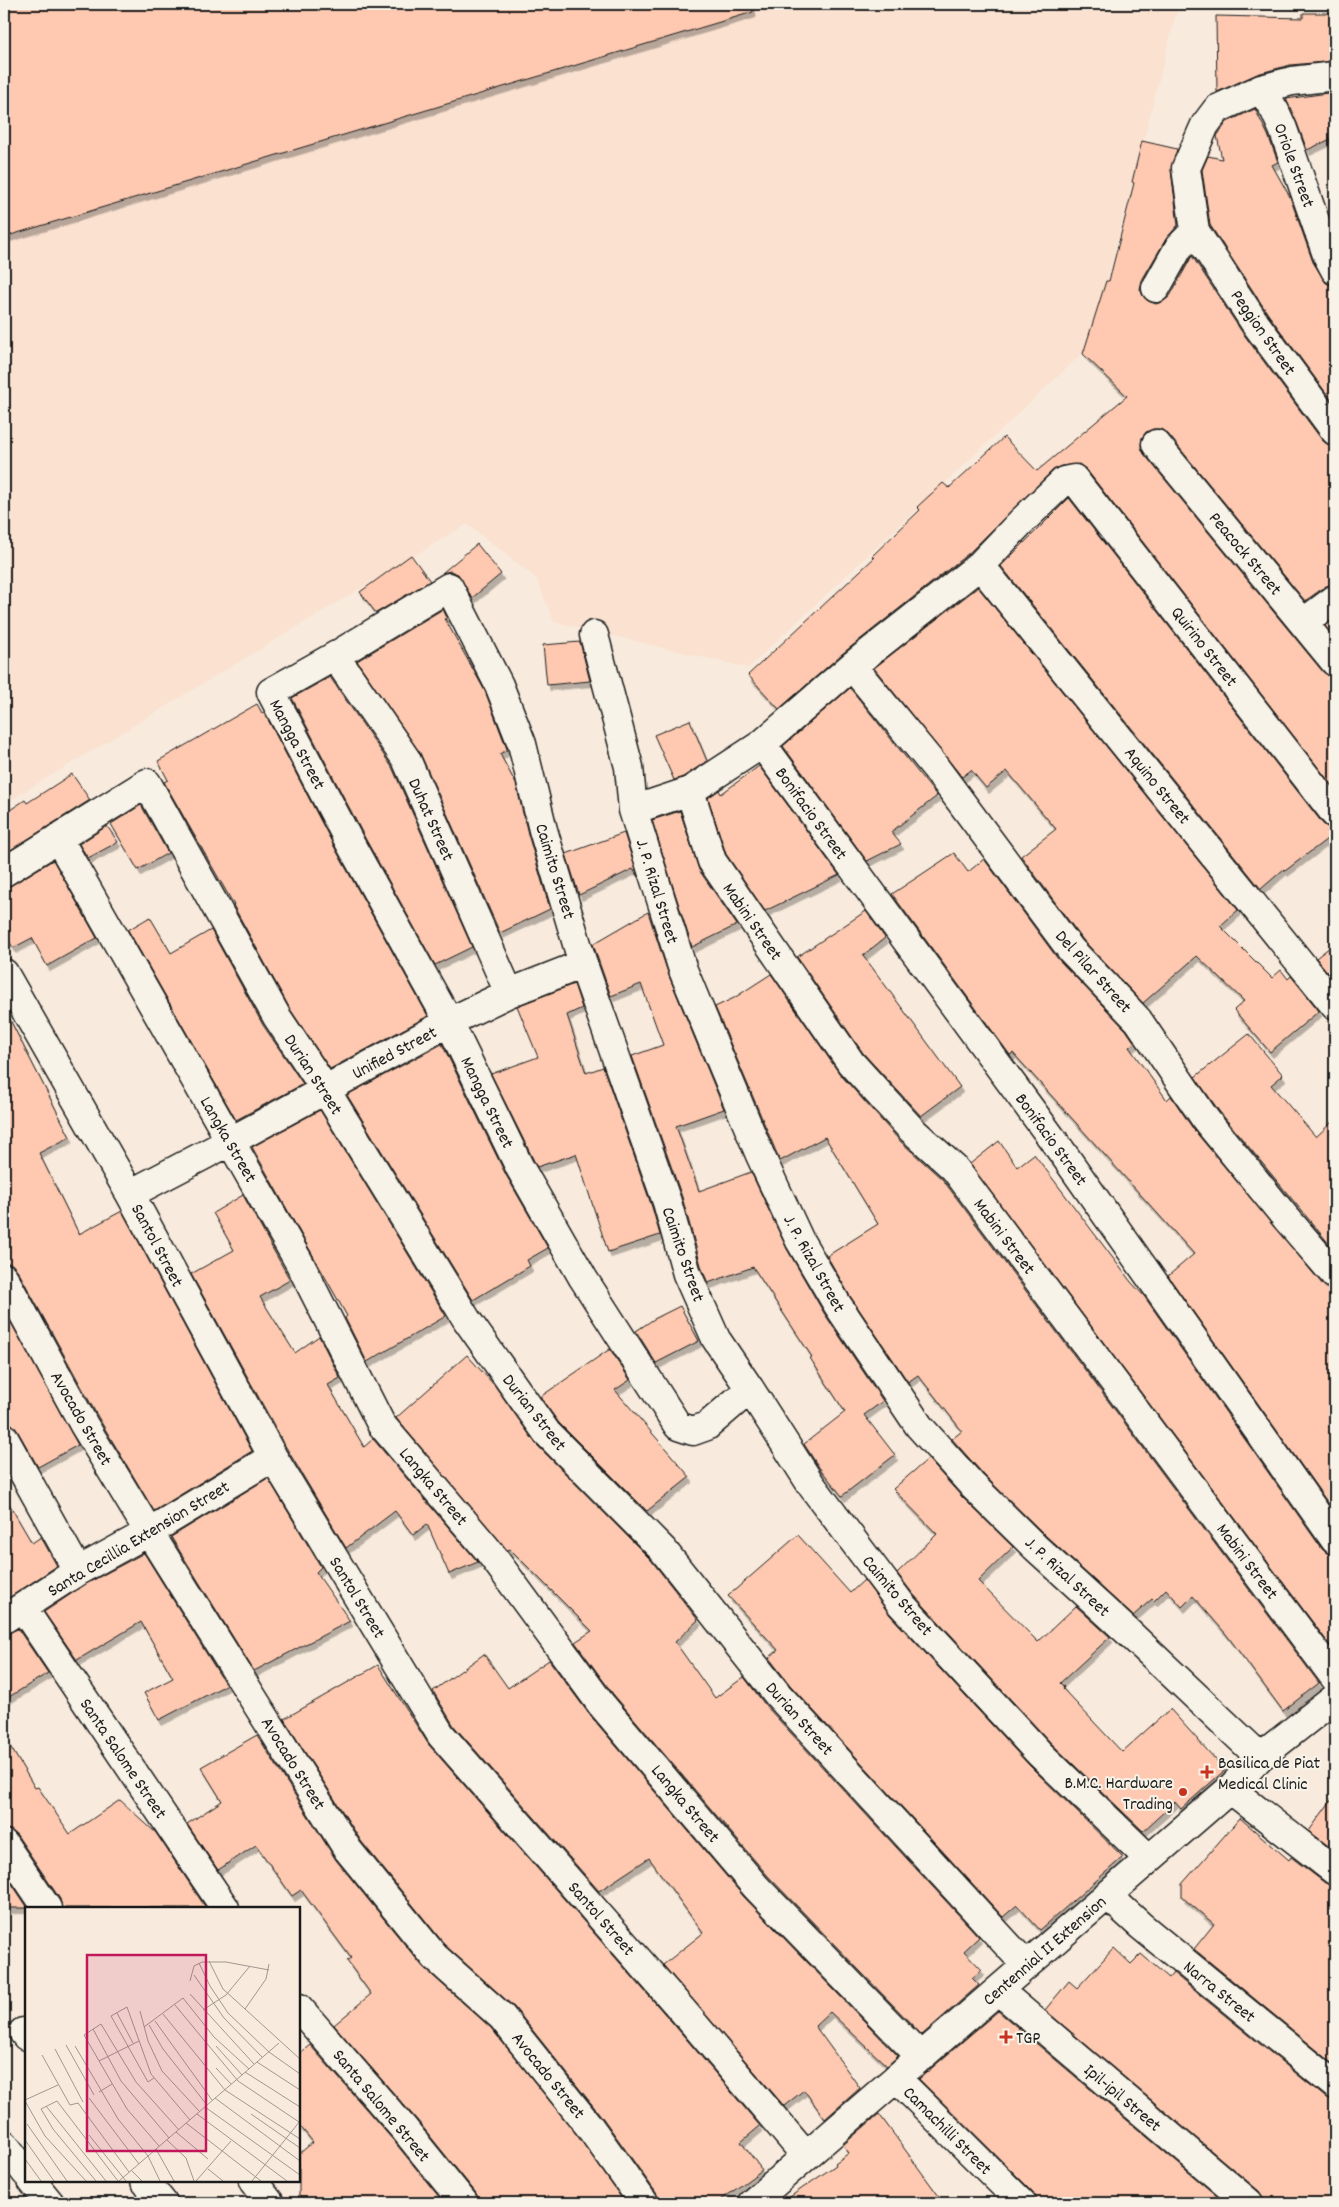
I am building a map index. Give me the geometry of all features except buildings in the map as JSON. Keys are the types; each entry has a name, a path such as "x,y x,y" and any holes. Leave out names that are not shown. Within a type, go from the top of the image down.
{"street":[{"path":"1156,288 1179,247 1195,231 1186,168 1205,125 1217,109 1261,90 1292,81 1335,76"},
{"name":"Oriole Street","path":"1261,90 1275,111 1283,129 1327,254 1335,270"},
{"name":"Peggion Street","path":"1195,231 1255,323 1335,431"},
{"name":"Peacock Street","path":"1156,444 1335,662"},
{"name":"Quirino Street","path":"980,565 1064,481 1074,479 1335,814"},
{"path":"633,810 690,791 762,744 852,666 980,565"},
{"name":"Aquino Street","path":"980,565 1335,1006"},
{"name":"Caimito Street","path":"335,656 449,587 499,685 522,744 544,830 584,964 667,1202 687,1274 716,1339 812,1486 901,1604 1040,1754 1149,1859"},
{"path":"1304,622 1335,599"},
{"name":"J. P. Rizal Street","path":"594,635 629,767 633,810 683,970 760,1155 796,1232 837,1304 919,1426 973,1486 1035,1547 1260,1757"},
{"name":"Mangga Street","path":"335,656 271,692 351,845 449,1022 520,1168 584,1278 678,1426 693,1431 707,1426 750,1389"},
{"name":"Duhat Street","path":"335,656 406,759 509,993"},
{"name":"Del Pilar Street","path":"852,666 935,767 1071,950 1138,1020 1206,1120 1286,1218 1335,1274"},
{"name":"Bonifacio Street","path":"762,744 1062,1152 1335,1540"},
{"name":"Durian Street","path":"58,838 147,783 277,1017 325,1089 467,1320 547,1433 663,1550 778,1695 1026,1966"},
{"name":"Mabini Street","path":"690,791 712,861 851,1063 912,1130 955,1169 1335,1678"},
{"path":"4,872 58,838"},
{"name":"Langka Street","path":"58,838 299,1262 381,1424 488,1550 602,1704 756,1887 921,2056"},
{"name":"Unified Street","path":"130,1194 231,1142 449,1022 509,993 584,964"},
{"name":"Santol Street","path":"4,973 130,1194 273,1456 441,1735 683,2011 806,2156"},
{"name":"Avocado Street","path":"4,1278 84,1425 148,1532 348,1850 435,1956 502,2017 590,2126 644,2203"},
{"path":"4,1438 78,1571"},
{"name":"Santa Cecillia Extension Street","path":"13,1613 78,1571 148,1532 273,1456"},
{"name":"Santa Salome Street","path":"13,1613 224,1907"},
{"name":"Centennial II Extension","path":"766,2199 806,2156 1230,1789 1260,1757 1330,1711"},
{"path":"1230,1789 1335,1871"},
{"path":"4,1844 46,1907"},
{"name":"Narra Street","path":"1107,1895 1140,1926 1335,2085"},
{"name":"Ipil-ipil Street","path":"998,1990 1248,2203"},
{"name":"Santa Salome Street","path":"300,2009 405,2130 464,2203"},
{"name":"Camachilli Street","path":"896,2078 1022,2203"},
{"path":"4,2144 25,2172"},
{"path":"33,2182 50,2203"},
{"path":"146,2182 163,2203"},
{"path":"254,2182 270,2203"}],"shaded area":[{"path":"4,4 1277,4 1178,7 1090,346 748,668 554,622 536,578 467,524 4,804"}],"place":[{"name":"Basilica de Piat Medical Clinic","path":"1207,1772"},
{"name":"B.M.C. Hardware Trading","path":"1183,1792"},
{"name":"TGP","path":"1006,2037"}]}
